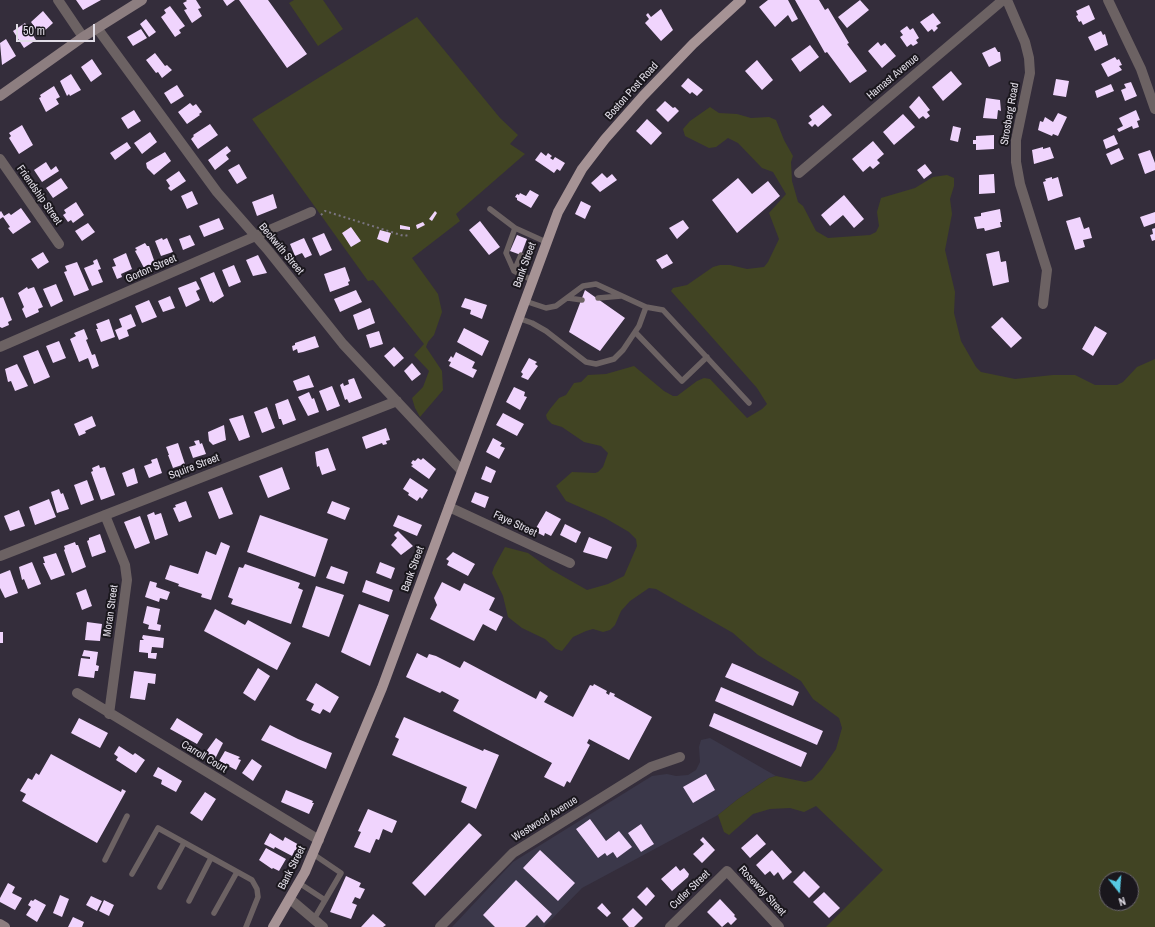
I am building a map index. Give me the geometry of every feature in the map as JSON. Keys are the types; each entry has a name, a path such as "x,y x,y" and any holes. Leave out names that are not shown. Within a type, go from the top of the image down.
{"main road":[{"name":"Boston Post Road","path":"558,212 582,169 605,139 643,96 693,44 741,0"},
{"name":"Bank Street","path":"273,927 299,883 313,854 382,688 558,212"}],"street":[{"path":"58,0 83,37"},
{"path":"0,96 83,37 142,0"},
{"name":"Hamast Avenue","path":"799,173 1003,0"},
{"name":"Strosberg Road","path":"1007,0 1025,42 1029,58 1030,73 1016,140 1016,162 1020,184 1047,270 1043,304"},
{"path":"1108,0 1141,69 1155,109"},
{"name":"Beckwith Street","path":"97,28 217,192 343,344 462,471"},
{"name":"Friendship Street","path":"0,159 59,244"},
{"name":"Gorton Street","path":"0,347 165,277 254,236 316,215"},
{"name":"Squire Street","path":"0,556 397,401"},
{"name":"Faye Street","path":"449,507 570,563"},
{"name":"Moran Street","path":"105,515 125,566 128,580 109,714"},
{"name":"Carroll Court","path":"77,693 109,714 319,840"},
{"name":"Westwood Avenue","path":"440,927 513,853 651,767 680,756"},
{"name":"Cutler Street","path":"670,927 727,871"},
{"name":"Roseway Street","path":"727,871 779,927"},
{"path":"290,899 324,927"},
{"path":"0,924 5,927"}],"lane":[{"path":"490,209 528,236 546,242"},
{"path":"515,228 506,253 514,270 532,280"},
{"path":"514,270 521,255"},
{"path":"525,301 546,308 556,306 582,286 596,284 646,307 663,310 749,403"},
{"path":"598,298 621,296"},
{"path":"568,298 582,300"},
{"path":"518,318 532,323 546,332 586,362 596,364 614,359 623,350 636,333 646,307"},
{"path":"636,333 682,381 707,357"},
{"path":"105,860 127,816"},
{"path":"132,874 158,828 252,880 257,889 258,897 246,927"},
{"path":"160,887 184,843"},
{"path":"313,854 341,873 314,919"},
{"path":"189,901 211,858"},
{"path":"214,914 237,872"},
{"path":"299,883 325,900"}],"path":[{"path":"316,215 325,211 404,236 409,235"}],"shaded area":[{"path":"710,738 776,776 769,778 738,799 718,815 582,888 544,927 452,927 513,862 652,776 667,774 676,776 688,775 696,770 700,762 699,747 701,740"}],"green space":[{"path":"294,0 323,0 343,29 318,46 289,3"},
{"path":"417,17 500,118 518,135 510,144 525,154 456,214 460,221 412,258 438,294 442,312 434,335 426,347 442,371 443,390 420,417 412,398 423,387 429,371 414,355 424,344 373,280 368,281 252,119"},
{"path":"710,107 719,113 737,114 751,118 769,117 776,120 784,140 793,156 791,162 792,181 798,202 803,206 816,231 828,238 870,235 876,232 879,226 877,212 881,198 915,188 933,177 947,175 954,178 954,186 950,199 952,214 945,250 955,292 954,313 961,341 976,367 981,372 1015,379 1053,375 1075,375 1095,385 1117,385 1123,382 1137,367 1155,359 1155,927 826,927 883,870 816,806 804,812 790,808 770,809 753,814 729,835 724,832 718,815 738,799 769,778 776,776 805,782 812,780 836,749 842,728 839,718 813,699 801,681 758,655 733,633 656,589 649,588 630,601 621,611 615,625 610,630 603,632 593,629 586,631 573,637 562,651 556,649 545,639 522,628 508,617 503,596 492,573 505,547 528,553 550,569 587,590 608,584 624,576 637,546 636,539 629,532 605,518 566,501 556,486 572,472 598,472 603,467 608,453 601,446 584,442 562,427 552,424 547,419 546,415 550,409 559,398 566,395 574,383 581,382 588,375 606,374 634,366 664,391 673,396 677,396 697,381 704,378 710,379 747,418 762,409 767,404 757,388 671,291 673,288 687,285 713,267 720,265 730,265 747,269 764,267 779,239 769,213 786,194 773,172 762,168 738,143 728,138 716,147 709,148 685,136 683,129 690,121"}],"building":[{"path":"76,0 101,0 83,10"},
{"path":"186,0 196,0 201,8 198,9 202,16 192,23 184,10 187,9 183,3 187,1"},
{"path":"223,0 235,0 227,6"},
{"path":"239,0 268,0 307,54 287,68"},
{"path":"768,0 788,0 798,19 792,22 788,15 775,27 759,7"},
{"path":"795,0 819,0 825,10 828,8 849,43 847,44 867,71 850,83 827,52 825,53"},
{"path":"860,0 869,10 847,28 838,17"},
{"path":"1089,5 1095,19 1083,25 1081,21 1079,22 1076,16 1078,15 1076,11"},
{"path":"170,6 185,26 179,30 181,33 175,37 161,17 166,13 164,10"},
{"path":"661,9 673,30 661,41 645,23 649,19 646,15 648,13 651,17"},
{"path":"43,11 53,23 40,35 31,22"},
{"path":"933,13 941,23 936,26 938,28 934,32 932,29 928,32 920,22"},
{"path":"146,19 156,32 149,37 140,24"},
{"path":"25,23 36,40 24,48 13,31"},
{"path":"907,26 910,30 913,28 919,38 916,40 918,43 913,46 911,44 907,47 900,37 903,35 900,31"},
{"path":"141,29 147,38 133,46 127,37"},
{"path":"1101,31 1103,35 1105,34 1108,45 1095,51 1088,37"},
{"path":"6,39 16,56 2,65 0,43"},
{"path":"878,42 881,46 885,43 896,56 882,68 868,51"},
{"path":"810,45 819,57 800,72 791,59"},
{"path":"995,47 998,52 1000,52 1001,61 989,67 982,53"},
{"path":"155,53 165,66 167,65 172,70 162,78 146,60"},
{"path":"1115,57 1117,60 1119,59 1122,65 1119,66 1122,70 1108,77 1101,64"},
{"path":"92,59 102,74 91,82 81,67"},
{"path":"757,60 773,80 762,90 745,71"},
{"path":"951,71 962,84 943,101 932,87"},
{"path":"71,74 81,90 67,96 60,81"},
{"path":"688,78 703,90 697,96 692,92 690,94 681,86"},
{"path":"1056,79 1069,81 1066,97 1053,95"},
{"path":"1131,82 1137,96 1125,101 1121,90 1126,88 1124,84"},
{"path":"1111,84 1114,91 1097,98 1095,91"},
{"path":"177,85 184,96 171,104 164,93"},
{"path":"54,86 60,97 56,99 59,104 46,112 39,98 41,97 40,95"},
{"path":"919,96 930,110 927,112 930,116 926,119 923,116 919,119 909,107"},
{"path":"986,98 1000,100 1001,111 998,110 997,119 983,118"},
{"path":"665,101 679,111 668,122 656,110"},
{"path":"190,103 193,106 196,104 202,112 187,124 178,112"},
{"path":"823,105 832,115 818,127 815,124 812,127 808,123 812,120 809,116"},
{"path":"134,110 141,121 128,129 121,118"},
{"path":"1136,110 1140,120 1137,121 1139,127 1133,129 1132,126 1119,132 1117,129 1123,126 1119,118"},
{"path":"1058,113 1067,117 1058,136 1053,134 1052,136 1038,130 1040,121 1043,122 1045,117 1053,122"},
{"path":"903,114 915,127 894,145 883,132"},
{"path":"647,119 662,133 651,145 636,131"},
{"path":"210,124 218,135 198,149 191,139 194,136 193,135"},
{"path":"22,125 33,145 19,154 9,138 11,136 9,133"},
{"path":"953,126 961,128 958,142 950,140"},
{"path":"150,132 157,142 142,154 134,143"},
{"path":"994,135 994,149 976,150 976,144 973,144 973,140 976,140 976,136"},
{"path":"1114,135 1118,144 1106,149 1103,140"},
{"path":"873,141 884,154 877,160 880,163 873,169 870,166 863,172 852,159"},
{"path":"127,142 131,148 115,160 110,153"},
{"path":"227,146 231,151 226,155 229,159 215,170 208,160"},
{"path":"1043,147 1043,149 1050,147 1054,158 1034,164 1032,150"},
{"path":"1119,148 1124,159 1111,165 1106,154"},
{"path":"1150,150 1155,163 1155,170 1145,174 1138,154"},
{"path":"165,152 171,161 154,175 147,168 146,163"},
{"path":"541,152 546,156 548,153 552,156 550,158 553,160 555,157 565,163 560,171 557,169 554,173 535,160"},
{"path":"46,162 51,170 56,166 59,171 42,182 34,170"},
{"path":"239,164 247,178 237,184 228,170"},
{"path":"925,164 932,173 924,179 917,170"},
{"path":"179,171 186,181 171,191 168,188 170,186 166,180"},
{"path":"602,173 607,178 612,174 617,180 600,192 591,183"},
{"path":"994,174 995,193 979,194 979,175"},
{"path":"1052,177 1052,179 1058,177 1063,196 1048,201 1043,182 1046,181 1045,179"},
{"path":"61,178 68,188 53,198 46,188"},
{"path":"738,178 752,194 768,181 780,196 737,233 712,200"},
{"path":"530,190 539,195 531,208 517,200 515,197 520,193 526,196"},
{"path":"192,191 198,204 187,209 181,196"},
{"path":"273,194 277,208 257,216 252,202"},
{"path":"844,195 864,219 854,228 843,215 830,226 821,215"},
{"path":"581,201 591,206 585,219 575,214"},
{"path":"76,202 84,215 73,223 71,220 68,222 63,215 66,213 64,210"},
{"path":"21,208 31,222 13,234 8,228 10,227 3,217 0,219 0,212 1,211 4,216 9,213 11,215"},
{"path":"1000,209 1002,222 1000,222 1001,227 985,231 984,228 977,229 974,217 981,216 981,213"},
{"path":"435,211 437,213 432,221 429,219"},
{"path":"1155,212 1155,223 1144,227 1140,217"},
{"path":"1080,217 1084,229 1089,227 1092,238 1083,240 1085,247 1075,250 1066,221"},
{"path":"219,218 224,229 204,237 199,226"},
{"path":"683,220 689,228 677,239 669,228"},
{"path":"480,221 500,247 489,255 469,230"},
{"path":"423,222 425,225 417,229 416,225"},
{"path":"88,223 95,232 82,241 75,231"},
{"path":"400,225 410,227 410,230 400,229"},
{"path":"351,227 361,241 351,247 342,233"},
{"path":"1155,228 1155,240 1152,241 1150,235 1153,234 1152,229"},
{"path":"380,230 391,233 388,243 377,239"},
{"path":"324,233 332,250 320,256 312,238"},
{"path":"190,235 195,245 183,250 179,239"},
{"path":"517,235 527,239 521,255 510,251"},
{"path":"162,238 163,240 167,238 173,252 161,256 155,241"},
{"path":"304,238 312,255 305,258 302,253 295,256 290,244"},
{"path":"145,243 149,246 155,263 144,268 135,251 137,250 135,248"},
{"path":"999,251 1001,262 1006,261 1009,282 993,286 986,254"},
{"path":"43,252 49,262 38,269 31,259"},
{"path":"126,253 132,269 121,274 122,277 117,279 112,267 116,266 113,259"},
{"path":"667,254 673,263 662,269 656,260"},
{"path":"258,255 267,273 253,276 246,260"},
{"path":"97,259 101,269 98,270 103,282 92,286 84,268 94,264 93,261"},
{"path":"77,262 89,290 74,296 64,272 67,271 65,266"},
{"path":"234,265 241,282 229,287 222,270"},
{"path":"345,267 350,281 348,282 349,285 330,292 324,274"},
{"path":"214,272 224,296 213,303 212,301 210,302 200,278"},
{"path":"196,281 200,289 196,291 200,300 186,307 178,288"},
{"path":"56,284 63,301 51,307 43,289"},
{"path":"27,287 28,289 34,287 43,307 38,309 39,312 26,318 22,309 24,307 18,293"},
{"path":"356,290 362,302 340,312 334,299"},
{"path":"585,290 625,318 600,351 569,332"},
{"path":"170,296 175,308 163,312 158,301"},
{"path":"3,297 12,320 8,322 9,325 2,328 0,327 0,298"},
{"path":"465,298 487,305 482,319 470,314 471,310 461,307"},
{"path":"149,300 157,317 142,323 135,306"},
{"path":"370,308 375,323 358,330 353,315"},
{"path":"131,314 136,326 127,330 129,336 119,340 115,330 122,327 119,319"},
{"path":"1002,317 1022,338 1011,348 991,327"},
{"path":"109,319 115,337 101,342 96,329 98,329 96,324"},
{"path":"1095,326 1107,333 1093,356 1082,349"},
{"path":"464,328 489,341 482,356 457,342"},
{"path":"84,329 88,339 86,340 92,355 95,354 99,366 92,369 88,358 79,362 70,339 76,336 74,333"},
{"path":"379,331 383,344 370,348 366,335"},
{"path":"315,336 319,347 298,353 297,349 293,351 292,346 295,345 295,343"},
{"path":"59,341 66,358 53,363 46,346"},
{"path":"394,347 404,358 394,367 384,356"},
{"path":"38,350 50,377 34,384 23,356"},
{"path":"456,352 475,362 472,368 477,370 473,378 449,366 451,362 448,361 451,356 453,358"},
{"path":"529,358 537,362 535,364 538,366 528,380 521,377 523,374 521,372"},
{"path":"412,363 421,374 412,381 404,371"},
{"path":"17,364 28,386 15,391 11,381 8,382 5,369"},
{"path":"309,375 314,387 297,391 293,381"},
{"path":"354,378 362,398 349,403 347,399 345,400 340,385 343,383 344,386 349,384 348,380"},
{"path":"332,386 340,406 327,411 319,391"},
{"path":"514,387 525,392 524,396 527,397 520,410 506,402"},
{"path":"309,392 312,399 314,398 319,412 308,416 298,397"},
{"path":"288,399 296,420 283,425 281,419 279,419 275,404"},
{"path":"267,407 275,428 262,433 254,412"},
{"path":"503,413 524,424 517,436 496,425"},
{"path":"243,415 250,437 239,441 229,419"},
{"path":"92,416 96,426 85,431 86,433 79,436 74,424"},
{"path":"224,425 226,440 213,445 209,441 208,432"},
{"path":"386,428 390,440 386,441 387,444 383,445 382,443 366,449 362,437"},
{"path":"493,438 502,443 500,446 505,448 499,459 486,452"},
{"path":"199,440 200,444 202,443 206,454 193,458 189,447 196,445 194,441"},
{"path":"178,443 185,464 173,468 166,447"},
{"path":"328,448 336,470 322,475 319,466 317,467 315,452"},
{"path":"157,458 162,473 149,478 144,466 152,463 151,460"},
{"path":"418,458 421,460 423,458 436,469 429,479 411,466 413,465 411,463 413,460 415,461"},
{"path":"99,465 100,468 105,467 115,495 101,500 91,472 93,471 92,468"},
{"path":"486,466 496,471 491,483 481,479"},
{"path":"282,467 290,489 268,498 259,476"},
{"path":"134,468 138,483 127,487 122,473"},
{"path":"410,478 428,490 422,499 420,497 417,501 408,495 409,493 403,489"},
{"path":"87,480 94,500 81,505 74,485"},
{"path":"222,487 233,514 219,519 208,492"},
{"path":"59,489 61,494 63,493 69,509 57,513 51,492"},
{"path":"475,492 489,497 485,508 471,502"},
{"path":"49,499 56,517 35,525 29,507"},
{"path":"186,501 192,517 179,522 173,508 176,507 175,505"},
{"path":"332,501 350,508 345,520 327,513"},
{"path":"19,510 25,526 10,531 4,516"},
{"path":"546,511 561,519 551,536 545,533 544,536 536,532 538,529 536,528"},
{"path":"154,512 155,515 161,513 168,535 155,540 147,515"},
{"path":"260,515 328,539 315,577 247,552"},
{"path":"398,515 422,525 417,536 393,526"},
{"path":"140,516 150,543 135,549 124,522"},
{"path":"565,524 581,532 576,543 560,535"},
{"path":"398,531 413,546 401,555 391,545 397,538 394,535"},
{"path":"100,534 106,552 92,557 87,541 89,538"},
{"path":"589,537 612,547 607,559 583,552"},
{"path":"75,542 76,545 78,545 86,567 72,573 64,546"},
{"path":"221,542 230,546 211,600 201,597 202,594 178,586 179,584 165,579 170,565 198,574 206,551 216,555"},
{"path":"453,552 475,564 468,576 447,565 449,561 446,559"},
{"path":"56,553 65,575 51,580 43,563 45,563 43,557"},
{"path":"32,562 41,584 28,589 24,579 22,580 19,567"},
{"path":"380,562 395,568 391,579 376,573"},
{"path":"245,564 300,583 298,588 303,590 291,624 231,604 233,599 228,597 239,567 243,568"},
{"path":"331,566 348,572 344,584 326,578"},
{"path":"10,570 18,593 5,598 0,588 0,574"},
{"path":"366,580 393,590 389,602 362,592"},
{"path":"150,581 157,583 156,587 170,592 167,600 160,598 159,602 145,597"},
{"path":"442,582 460,591 464,583 495,598 489,610 503,617 496,631 483,624 474,641 430,619 437,605 434,598"},
{"path":"316,586 344,595 329,637 302,627"},
{"path":"86,589 92,606 82,610 76,593"},
{"path":"359,604 389,615 370,666 341,652"},
{"path":"147,606 160,609 157,624 161,625 160,631 148,629 149,625 143,623"},
{"path":"215,609 245,625 248,620 291,643 277,670 204,631"},
{"path":"87,622 102,624 100,641 85,640"},
{"path":"0,632 3,632 3,643 0,643"},
{"path":"143,635 164,638 163,648 152,647 151,653 157,653 156,659 148,658 148,653 139,652 140,640 144,640 142,638"},
{"path":"84,650 98,652 96,665 99,666 98,671 95,671 94,678 78,676 81,658 90,659 90,657 82,656"},
{"path":"417,653 427,658 429,654 436,656 460,668 464,661 536,699 540,691 548,696 544,702 573,717 590,685 593,686 594,684 607,691 606,693 609,695 610,692 615,694 614,696 652,717 629,760 589,739 587,743 590,745 570,783 567,781 564,787 544,777 552,763 453,711 459,700 442,691 440,693 406,677"},
{"path":"732,663 799,692 793,706 725,677"},
{"path":"258,668 270,676 255,701 243,693"},
{"path":"134,671 156,674 155,684 148,683 145,700 130,698"},
{"path":"316,683 339,697 330,713 323,709 320,714 311,710 314,704 306,700"},
{"path":"721,687 823,731 817,745 715,701"},
{"path":"714,713 807,753 801,767 709,726"},
{"path":"404,717 483,751 484,749 499,755 476,809 461,802 467,787 392,755 399,739 395,737"},
{"path":"79,718 108,733 100,748 71,733"},
{"path":"177,718 203,734 197,744 170,729"},
{"path":"270,725 298,739 332,753 326,769 261,740"},
{"path":"216,738 223,743 215,759 205,753"},
{"path":"119,746 133,755 135,753 145,760 136,773 116,760 118,757 114,754"},
{"path":"225,751 240,757 238,759 241,760 236,770 219,761"},
{"path":"51,754 121,792 122,789 126,791 97,843 22,801 26,794 20,791 28,778 32,780 36,773 39,775"},
{"path":"252,759 262,766 253,781 242,773"},
{"path":"158,767 182,781 176,792 161,784 162,780 153,776"},
{"path":"706,774 715,790 693,803 683,787"},
{"path":"286,790 313,801 312,803 314,803 309,814 281,802"},
{"path":"205,792 216,799 202,821 190,813"},
{"path":"368,809 397,821 392,833 383,829 379,840 376,839 370,853 354,847 361,832 358,831"},
{"path":"590,819 606,841 619,831 632,847 617,858 613,852 607,856 605,853 598,858 576,829"},
{"path":"469,823 482,835 425,896 412,883"},
{"path":"641,824 654,844 641,852 628,833"},
{"path":"270,833 283,841 285,837 301,846 298,851 295,850 292,856 275,847 274,849 264,844"},
{"path":"757,834 766,844 750,858 741,848"},
{"path":"703,837 715,850 702,863 693,854 704,844 700,840"},
{"path":"266,848 286,859 279,871 273,868 272,869 259,860"},
{"path":"540,850 575,883 558,901 523,868"},
{"path":"772,850 792,872 783,880 778,872 774,876 770,871 765,875 756,865"},
{"path":"676,866 680,871 684,868 689,874 688,877 672,891 661,879"},
{"path":"804,871 820,887 809,898 793,882"},
{"path":"346,876 361,883 359,887 365,889 360,899 355,897 352,903 357,905 351,919 330,912"},
{"path":"516,880 552,914 544,923 537,915 525,927 495,927 483,915"},
{"path":"8,883 15,887 12,893 22,898 15,910 0,902 0,898"},
{"path":"647,887 655,896 646,906 637,897"},
{"path":"824,892 840,908 829,918 813,902"},
{"path":"60,895 69,899 62,917 53,913"},
{"path":"91,896 102,901 97,911 86,905"},
{"path":"35,899 46,905 37,922 26,915 31,907 28,905 31,900 33,901"},
{"path":"720,899 737,919 731,925 728,922 722,927 707,912"},
{"path":"104,900 114,905 109,916 99,911"},
{"path":"602,903 611,913 607,917 597,908"},
{"path":"633,908 643,918 634,927 629,927 622,919"},
{"path":"373,914 386,925 383,927 361,927"},
{"path":"73,917 84,922 82,927 68,927"}]}
